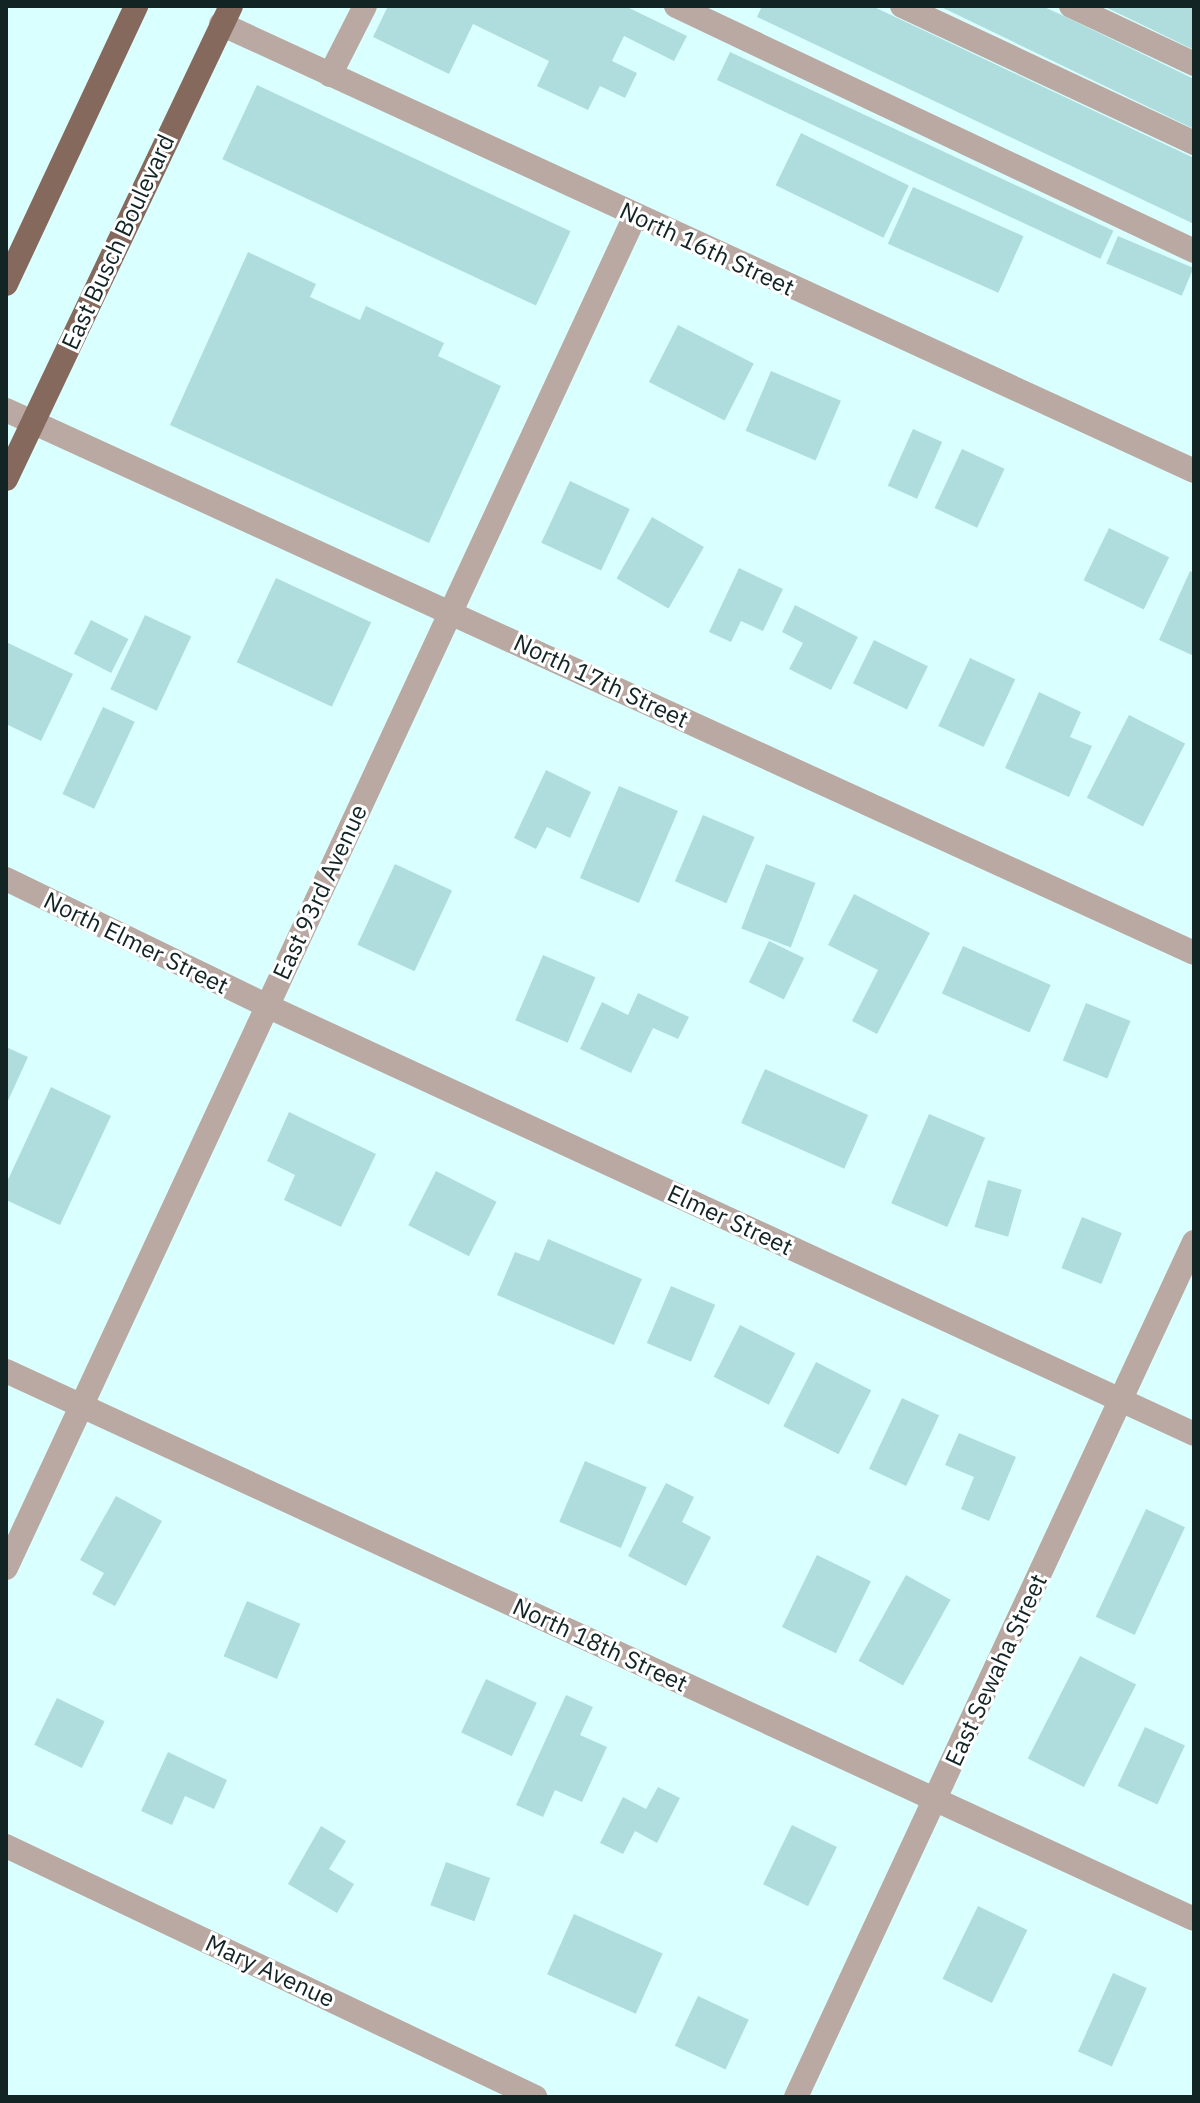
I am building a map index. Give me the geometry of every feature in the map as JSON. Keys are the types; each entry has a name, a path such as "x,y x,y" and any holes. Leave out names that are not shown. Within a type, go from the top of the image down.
{"main road":[{"path":"6,284 136,6"},
{"name":"East Busch Boulevard","path":"6,479 226,15"}],"street":[{"path":"330,75 365,6"},
{"path":"676,6 726,17 1194,251"},
{"path":"902,6 1194,143"},
{"path":"1071,6 1194,64"},
{"name":"North 16th Street","path":"226,15 330,75 1194,471"},
{"name":"East 93rd Avenue","path":"6,1568 635,216"},
{"name":"North 17th Street","path":"6,410 1194,953"},
{"name":"North Elmer Street","path":"6,879 267,1006"},
{"name":"Elmer Street","path":"267,1006 1194,1434"},
{"name":"East Sewaha Street","path":"796,2097 1194,1242"},
{"name":"North 18th Street","path":"6,1371 1194,1919"},
{"name":"Mary Avenue","path":"6,1846 535,2097"}],"building":[{"path":"388,6 625,6 687,36 674,61 624,36 612,61 637,73 625,98 600,86 588,110 537,86 549,61 473,24 449,74 373,37"},
{"path":"762,6 872,6 1194,158 1194,224 757,17"},
{"path":"939,6 1042,6 1064,16 1194,79 1194,129"},
{"path":"1103,6 1194,6 1194,50 1151,29"},
{"path":"730,52 1113,231 1100,259 717,80"},
{"path":"257,85 571,231 536,306 222,159"},
{"path":"801,133 909,186 883,238 776,185"},
{"path":"913,187 1024,236 998,293 888,244"},
{"path":"1118,236 1193,268 1182,296 1106,264"},
{"path":"248,252 316,284 310,297 360,320 366,306 444,343 438,356 501,386 429,543 170,425"},
{"path":"678,325 754,364 725,421 649,382"},
{"path":"771,371 841,401 816,461 746,431"},
{"path":"913,429 942,442 917,499 888,486"},
{"path":"962,449 1005,469 977,528 935,508"},
{"path":"570,481 630,509 601,571 541,543"},
{"path":"652,517 704,547 668,608 616,578"},
{"path":"1109,528 1169,557 1144,610 1084,580"},
{"path":"739,568 783,589 763,631 741,621 731,642 709,632"},
{"path":"1190,571 1194,573 1194,656 1159,640"},
{"path":"276,578 371,622 332,707 237,662"},
{"path":"795,605 858,637 831,690 789,669 803,643 782,632"},
{"path":"145,615 191,637 157,711 110,689"},
{"path":"91,620 128,639 111,673 74,654"},
{"path":"874,640 928,666 907,709 853,683"},
{"path":"6,642 73,674 41,741 6,724"},
{"path":"970,658 1015,679 984,747 938,726"},
{"path":"1039,692 1081,712 1070,737 1092,746 1069,797 1005,768"},
{"path":"103,707 135,722 94,809 62,794"},
{"path":"1129,715 1185,744 1143,826 1087,798"},
{"path":"546,770 591,792 570,838 547,827 536,849 514,838"},
{"path":"619,786 678,811 639,903 580,878"},
{"path":"703,815 755,837 726,903 675,881"},
{"path":"395,864 452,891 414,971 357,945"},
{"path":"766,864 815,883 791,947 741,928"},
{"path":"854,894 930,933 877,1034 852,1021 878,970 828,945"},
{"path":"769,941 804,958 784,999 749,982"},
{"path":"963,946 1051,985 1030,1033 942,994"},
{"path":"543,955 595,977 568,1043 515,1020"},
{"path":"638,993 689,1017 678,1039 653,1028 631,1073 580,1049 602,1002 628,1015"},
{"path":"1086,1003 1131,1021 1107,1078 1063,1060"},
{"path":"6,1047 28,1057 6,1105"},
{"path":"765,1069 868,1115 844,1169 741,1123"},
{"path":"51,1087 111,1116 60,1225 6,1200 6,1184"},
{"path":"289,1112 376,1154 341,1227 284,1200 295,1175 267,1161"},
{"path":"929,1114 985,1138 947,1227 891,1203"},
{"path":"436,1171 497,1202 469,1256 408,1225"},
{"path":"988,1180 1022,1190 1008,1237 974,1227"},
{"path":"1082,1217 1122,1233 1101,1284 1061,1268"},
{"path":"548,1239 642,1279 614,1345 497,1295 515,1252 539,1261"},
{"path":"671,1286 715,1305 691,1362 647,1343"},
{"path":"740,1325 795,1353 769,1405 714,1377"},
{"path":"816,1362 871,1390 839,1454 783,1426"},
{"path":"902,1398 939,1415 906,1486 869,1469"},
{"path":"959,1433 1016,1457 989,1521 961,1509 974,1477 945,1465"},
{"path":"585,1461 647,1487 621,1548 559,1522"},
{"path":"666,1483 694,1497 682,1522 711,1537 686,1586 628,1556"},
{"path":"116,1496 162,1521 115,1606 92,1594 104,1573 80,1560"},
{"path":"1146,1509 1185,1527 1135,1635 1096,1617"},
{"path":"817,1555 871,1581 836,1653 782,1627"},
{"path":"906,1575 951,1600 903,1685 858,1661"},
{"path":"247,1601 300,1624 277,1679 224,1656"},
{"path":"1080,1656 1136,1685 1084,1787 1028,1758"},
{"path":"486,1679 537,1703 512,1756 461,1732"},
{"path":"566,1695 593,1707 580,1735 607,1747 582,1802 555,1790 543,1817 516,1805"},
{"path":"57,1698 105,1721 82,1768 34,1745"},
{"path":"1145,1727 1185,1746 1157,1805 1118,1786"},
{"path":"168,1752 227,1780 214,1809 185,1796 172,1825 141,1811"},
{"path":"658,1787 680,1798 657,1843 635,1831 623,1854 600,1843 623,1797 646,1809"},
{"path":"792,1825 837,1847 808,1906 763,1884"},
{"path":"321,1826 346,1841 329,1869 354,1884 337,1913 288,1884"},
{"path":"446,1862 490,1878 474,1921 430,1905"},
{"path":"978,1906 1027,1930 992,2003 942,1979"},
{"path":"574,1914 663,1953 636,2014 547,1974"},
{"path":"1113,1973 1147,1988 1112,2067 1078,2052"},
{"path":"698,1996 749,2020 726,2070 675,2046"}]}
